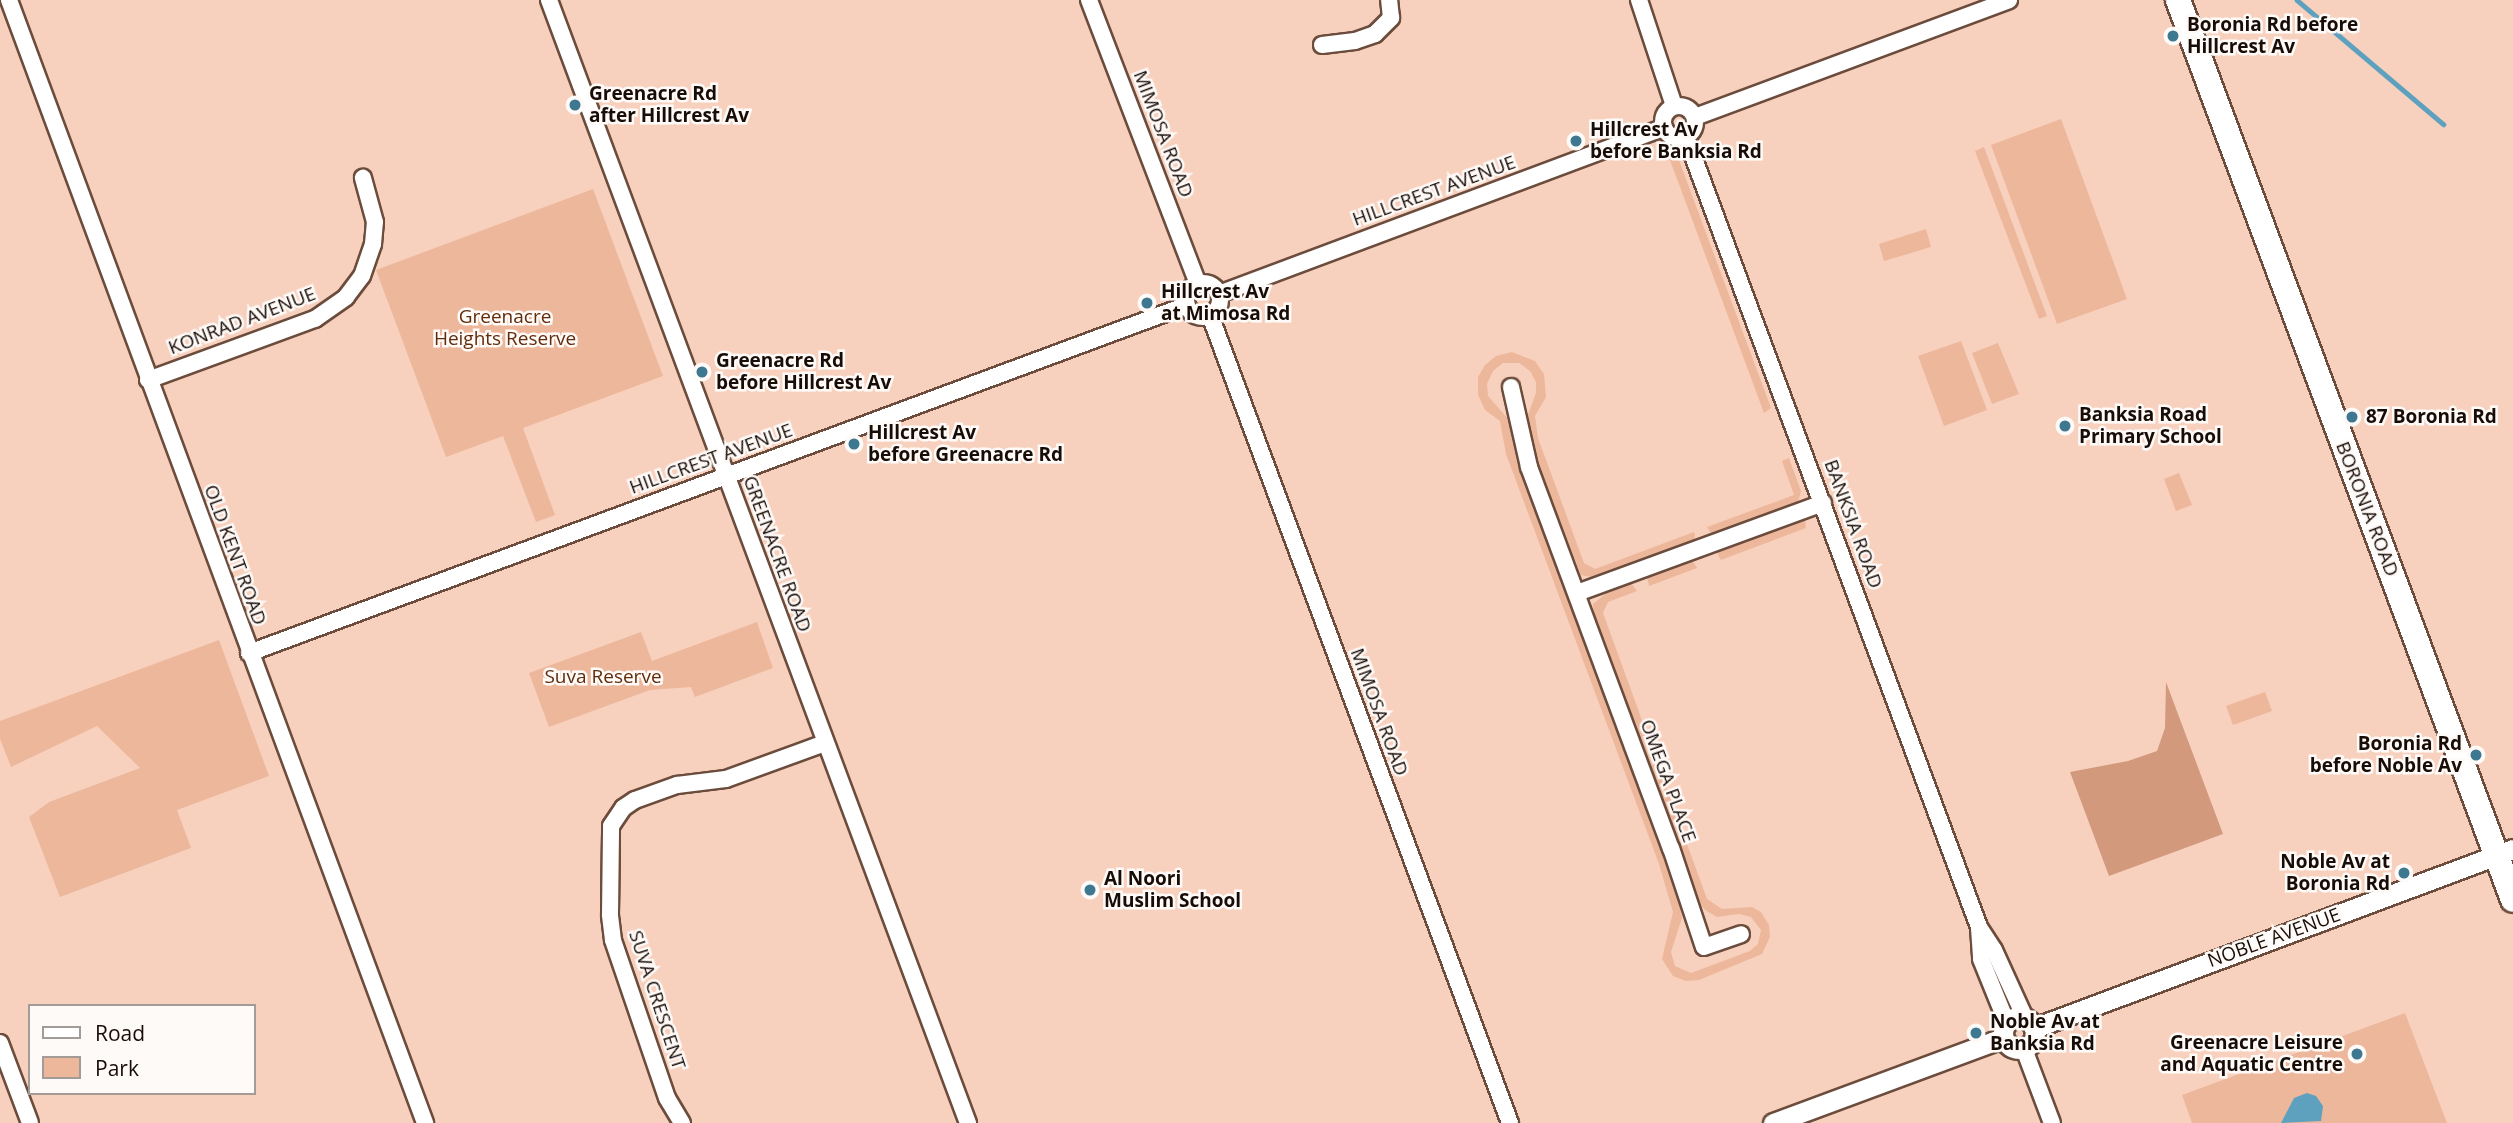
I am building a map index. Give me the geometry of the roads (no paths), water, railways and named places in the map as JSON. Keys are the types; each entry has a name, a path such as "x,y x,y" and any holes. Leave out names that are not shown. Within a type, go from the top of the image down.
{"main road":[{"name":"BORONIA ROAD","path":"2178,0 2505,852 2513,900"}],"street":[{"name":"OLD KENT ROAD","path":"9,0 425,1123"},
{"name":"GREENACRE ROAD","path":"550,0 968,1123"},
{"name":"MIMOSA ROAD","path":"1089,0 1198,284"},
{"path":"1322,45 1364,39 1383,29 1396,19 1389,0"},
{"path":"1639,0 1674,106"},
{"path":"1695,117 2009,0"},
{"path":"1674,106 1684,106 1695,117 1695,126 1686,137 1671,136 1664,128 1663,117 1674,106"},
{"name":"HILLCREST AVENUE","path":"1219,294 1664,128"},
{"name":"BANKSIA ROAD","path":"1686,137 1979,927 1981,959 2017,1026"},
{"name":"KONRAD AVENUE","path":"148,380 307,322 339,303 362,276 373,244 374,222 363,178"},
{"path":"1198,284 1213,286 1219,294 1218,309 1210,315 1194,314 1187,305 1189,290 1198,284"},
{"name":"HILLCREST AVENUE","path":"249,653 1187,305"},
{"name":"MIMOSA ROAD","path":"1210,315 1510,1123"},
{"name":"OMEGA PLACE","path":"1511,387 1523,450 1671,848 1704,947 1741,934"},
{"path":"1577,593 1823,503"},
{"name":"SUVA CRESCENT","path":"682,1123 667,1098 614,940 610,914 611,826 623,808 635,800 677,785 726,779 825,743"},
{"name":"NOBLE AVENUE","path":"1773,1123 2017,1026 2505,852"},
{"path":"2017,1026 2014,1049 2024,1049 2052,1123"},
{"path":"0,1043 30,1123"}],"water":[{"path":"2307,1093 2316,1096 2323,1106 2321,1121 2281,1123 2294,1098"}],"waterway":[{"path":"2297,0 2443,124"}],"place":[{"name":"Boronia Rd before Hillcrest Av","path":"2173,36"},
{"name":"Greenacre Rd after Hillcrest Av","path":"575,105"},
{"name":"Hillcrest Av before Banksia Rd","path":"1576,141"},
{"name":"Hillcrest Av at Mimosa Rd","path":"1147,303"},
{"name":"Greenacre Rd before Hillcrest Av","path":"702,372"},
{"name":"87 Boronia Rd","path":"2352,417"},
{"name":"Banksia Road Primary School","path":"2065,426"},
{"name":"Hillcrest Av before Greenacre Rd","path":"854,444"},
{"name":"Boronia Rd before Noble Av","path":"2476,755"},
{"name":"Noble Av at Boronia Rd","path":"2404,873"},
{"name":"Al Noori Muslim School","path":"1090,890"},
{"name":"Noble Av at Banksia Rd","path":"1976,1033"},
{"name":"Greenacre Leisure and Aquatic Centre","path":"2357,1054"}],"park label":[{"name":"Greenacre Heights Reserve","path":"505,328"},
{"name":"Suva Reserve","path":"603,677"}]}
